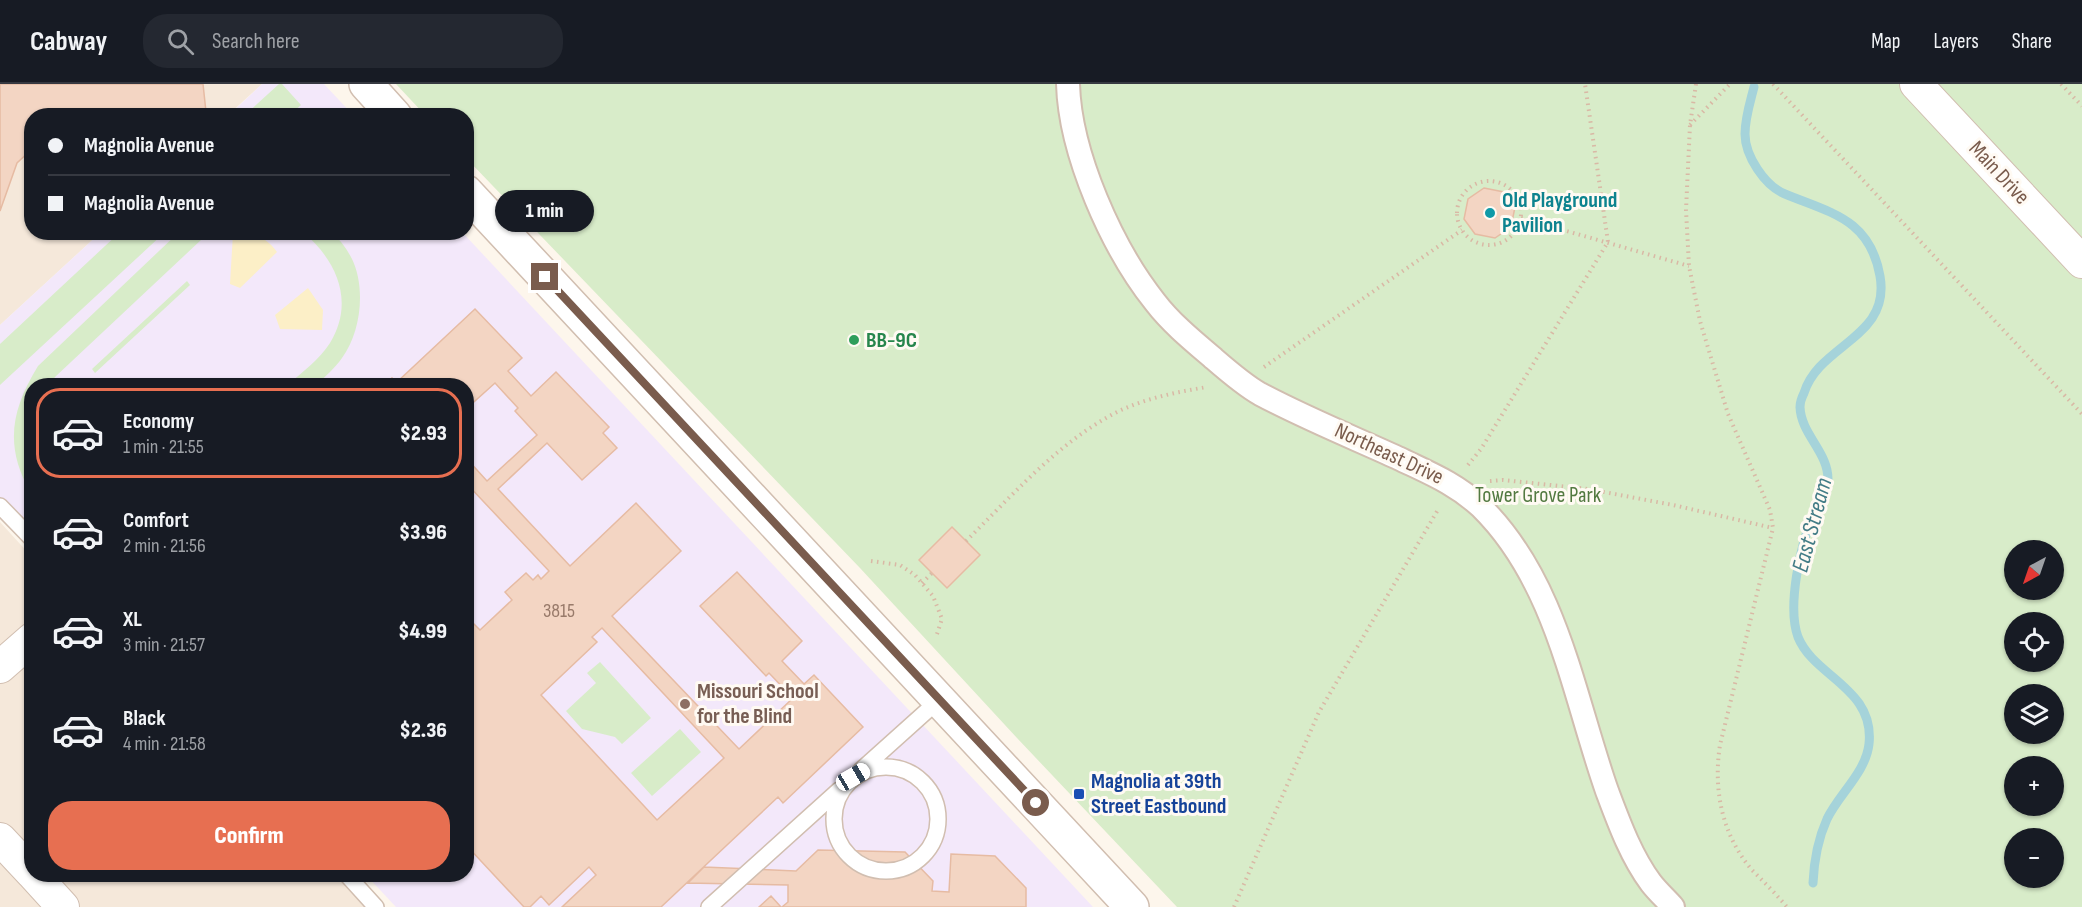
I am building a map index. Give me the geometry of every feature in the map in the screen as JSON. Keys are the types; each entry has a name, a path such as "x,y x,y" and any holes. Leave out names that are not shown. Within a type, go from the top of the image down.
{"street":[{"path":"366,84 388,108"},
{"name":"Northeast Drive","path":"1068,84 1073,129 1097,203 1125,260 1156,304 1194,342 1258,393 1454,484 1482,508 1507,537 1532,579 1555,625 1592,747 1617,818 1634,855 1652,884 1673,907"},
{"name":"Main Drive","path":"1916,84 2082,262"},
{"path":"474,201 1132,907"},
{"path":"0,667 24,646"},
{"path":"0,840 24,866"},
{"path":"40,882 63,907"}],"lane":[{"path":"0,506 24,531"},
{"path":"709,907 939,700"},
{"path":"892,766 908,771 926,784 937,805 939,819 936,836 923,857 902,869 882,871 864,866 848,855 836,834 834,811 845,786 853,777 874,768 892,766"},
{"path":"353,882 376,907"}],"path":[{"path":"1234,907 1319,712 1454,484 1481,449 1608,242 1585,84"},
{"path":"1696,84 1690,125 1686,210 1689,266 1700,321 1728,414 1770,510 1773,528 1718,761 1719,800 1728,834 1751,869 1787,907"},
{"path":"1690,125 1730,84"},
{"path":"1773,84 2082,414"},
{"path":"2061,84 2082,106"},
{"path":"1497,181 1516,195 1521,205 1521,218 1516,230 1506,240 1494,245 1483,244 1473,240 1462,230 1457,214 1458,203 1470,187 1480,182 1497,181"},
{"path":"1521,218 1689,266"},
{"path":"1454,484 1503,480 1588,489 1673,505 1773,528"},
{"path":"871,561 900,565 915,575 933,596 942,619 937,634"},
{"path":"922,583 932,573"}],"shaded area":[{"path":"0,84 262,84 236,108 24,108 24,240 92,240 0,325"},
{"path":"262,84 324,84 346,108 236,108"},
{"name":"Missouri School for the Blind","path":"92,240 470,240 1093,907 396,907 373,882 474,882 474,378 24,378 24,525 0,498 0,325"},
{"path":"0,522 24,548 24,882 343,882 367,907 0,907"}],"green space":[{"path":"279,84 282,84 301,105 298,108 253,108"},
{"name":"Tower Grove Park","path":"396,84 2082,84 2082,907 1177,907 860,568 474,166 474,108 418,108"},
{"path":"111,240 156,240 0,385 0,344"},
{"path":"171,240 201,240 54,378 31,378 38,366"},
{"path":"312,240 339,240 343,245 352,259 359,283 359,310 354,336 333,369 323,378 296,378 326,349 337,328 341,312 339,283 326,256"},
{"path":"187,281 190,285 95,373 92,369"},
{"path":"24,393 24,480 14,444 14,429"},
{"path":"600,662 651,718 622,744 615,737 582,729 566,711 596,683 587,673"},
{"path":"680,729 701,752 652,796 631,773"}],"sand":[{"path":"233,240 265,240 277,252 240,288 230,284"},
{"path":"308,288 323,310 322,330 280,329 275,315"}],"building":[{"path":"0,84 203,84 206,108 24,108 24,156 17,163 0,211"},
{"name":"Old Playground Pavilion","path":"1484,188 1504,192 1515,207 1511,227 1495,238 1475,234 1464,219 1468,199"},
{"name":"Missouri School for the Blind","path":"475,309 522,358 508,371 531,396 556,372 609,427 603,433 617,448 582,480 547,443 498,489 570,566 636,503 681,551 612,616 739,749 793,698 769,673 766,676 700,606 737,572 802,641 782,661 804,684 814,675 863,727 783,803 778,797 661,907 562,907 596,875 589,867 549,905 541,896 530,907 524,907 474,854 474,624 480,630 512,600 505,592 526,573 533,580 538,575 541,579 549,571 474,491 474,467 487,481 537,435 515,411 518,408 495,383 474,402 474,378 401,378","holes":["602,628 724,758 657,820 541,695 597,642 592,637"]},
{"path":"952,527 980,555 947,588 919,560"},
{"path":"818,850 905,852 933,881 932,891 949,892 951,854 995,856 1026,888 1026,907 782,907 788,902 788,885 688,883 704,867 796,871"},
{"path":"771,896 781,907 759,907"}],"waterway":[{"name":"East Stream","path":"1754,87 1745,134 1748,152 1757,169 1778,190 1833,213 1858,230 1875,257 1880,276 1881,297 1875,314 1865,327 1812,376 1800,405 1805,426 1824,461 1828,481 1824,495 1808,528 1796,576 1795,624 1798,637 1806,651 1842,684 1863,709 1868,725 1869,744 1858,773 1827,819 1817,850 1813,883"}],"place":[{"name":"Old Playground Pavilion","path":"1490,213"},
{"name":"BB-9C","path":"854,340"},
{"name":"Missouri School for the Blind","path":"685,704"},
{"name":"Magnolia at 39th Street Eastbound","path":"1079,794"}],"route":[{"path":"545,277 1036,803"}]}
